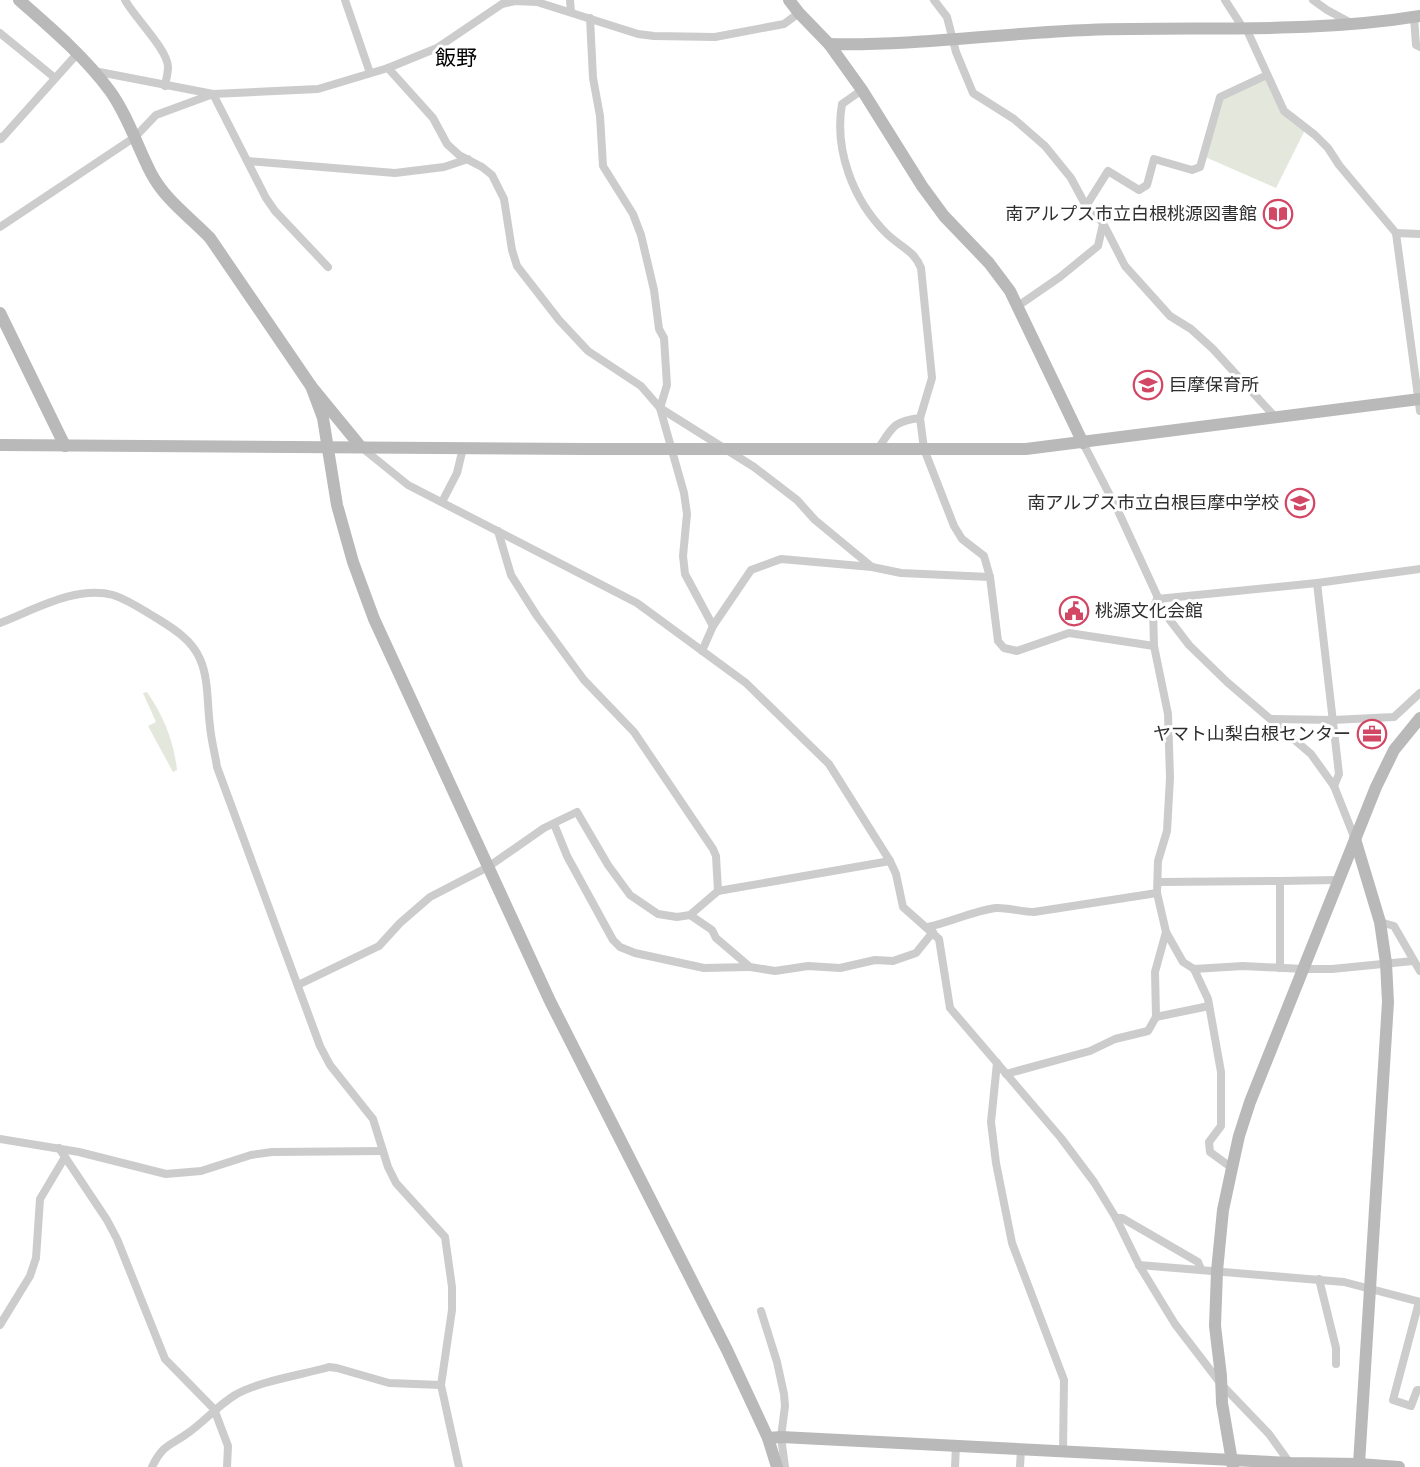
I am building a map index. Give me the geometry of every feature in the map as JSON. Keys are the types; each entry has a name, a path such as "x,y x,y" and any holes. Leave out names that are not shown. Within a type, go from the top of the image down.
{"street":[{"path":"19,0 77,54 111,92 152,174 169,200 190,217 210,238 311,386 361,447 408,485 637,603 746,683 829,764 890,861 896,874 903,907 939,939 950,1008 1061,1138 1094,1182 1116,1218 1138,1265 1175,1324 1221,1384 1258,1421 1292,1465"},
{"path":"125,0 158,45 168,65 165,86"},
{"path":"345,0 370,73"},
{"path":"93,71 213,94 318,89 388,68 437,48 502,4 526,0 638,34 654,36 715,37 784,24 799,13"},
{"path":"570,0 571,12"},
{"path":"789,0 830,44 944,216 1000,276 1018,306 1049,375 1119,513 1166,615 1189,645 1227,682 1311,754 1334,786 1355,839 1380,922 1386,963 1388,1002 1359,1464"},
{"path":"934,0 947,17 964,74 973,93 1014,119 1045,146 1071,178 1086,206 1103,223 1125,267 1170,316 1191,329 1213,349 1276,417"},
{"path":"0,445 1026,449 1276,417 1420,403 1396,233 1339,165 1328,148 1284,111 1245,28 1225,0"},
{"path":"1313,0 1354,24"},
{"path":"830,44 878,45 1086,30 1298,28 1379,23 1417,17 1416,45 1420,47"},
{"path":"590,18 593,78 600,116 603,166 633,214 654,290 659,329 664,338 667,386 660,408 684,493 687,514 683,556 685,574 713,626"},
{"path":"0,33 55,78"},
{"path":"0,137 1,139 77,54"},
{"path":"388,68 433,117 447,144 459,155 492,175 504,199 517,266 552,311 588,351 641,386 660,408 754,467 796,500 815,520 872,567"},
{"path":"1086,206 1108,171 1139,190 1147,185 1154,159 1192,170 1200,167 1220,97 1267,75"},
{"path":"862,90 842,104 840,139 845,165 864,203 886,233 917,256 921,268 932,378 920,418 924,449 954,526 962,539 984,556 990,577 998,640 1004,648 1017,651 1069,633 1154,645"},
{"path":"0,227 135,137 156,115 213,94"},
{"path":"213,94 275,211 328,267"},
{"path":"248,161 395,173 444,167 468,159"},
{"path":"1018,306 1060,277 1098,246 1103,223"},
{"path":"1396,233 1420,234"},
{"path":"0,313 65,446"},
{"path":"311,386 323,418 337,505 353,562 374,619 550,1001 727,1350 768,1438 777,1467"},
{"path":"878,449 894,425 902,420 920,418"},
{"path":"442,502 457,473 463,448"},
{"path":"498,531 512,575 537,616 584,680 634,732 713,849 716,855 718,891"},
{"path":"702,651 713,626 751,570 781,559 872,567 901,573 990,577"},
{"path":"1157,599 1317,583 1420,569"},
{"path":"1317,583 1339,774 1334,786"},
{"path":"0,622 77,595 94,593 113,595 178,631 191,644 200,658 217,767 320,1046 330,1065 374,1119 383,1151 396,1183 445,1237 452,1287 452,1310 441,1385 459,1467"},
{"path":"1157,599 1153,608 1154,645 1168,714 1170,778 1167,831 1158,861 1157,893 1166,932 1183,962 1194,969 1208,999 1221,1072 1221,1126 1209,1142 1210,1152 1232,1168"},
{"path":"1272,719 1333,720 1395,717 1420,693"},
{"path":"1232,1463 1222,1403 1215,1326 1223,1210 1239,1136 1250,1102 1337,880 1384,769 1394,750 1420,718"},
{"path":"298,985 379,946 400,923 430,897 488,867 544,828 577,812 608,865 630,895 658,914 690,915 718,891 890,861"},
{"path":"554,824 567,856 613,940 620,947 635,953 704,968 750,967 775,971 808,966 840,968 875,960 893,961 916,953 930,929 967,915 999,908 1018,912 1034,912 1157,893"},
{"path":"1158,882 1337,880"},
{"path":"1280,881 1280,968"},
{"path":"690,915 712,930 716,938 750,967"},
{"path":"1380,922 1394,926 1420,971"},
{"path":"1006,1074 1090,1051 1115,1039 1148,1031 1156,1017 1155,972 1166,932"},
{"path":"1194,969 1243,966 1332,969 1413,961"},
{"path":"1156,1017 1209,1006"},
{"path":"997,1063 991,1122 996,1163 1012,1243 1064,1380 1063,1451"},
{"path":"0,1139 59,1148 166,1174 201,1171 251,1155 272,1152 383,1151"},
{"path":"59,1148 117,1239 165,1359 214,1409 228,1446 227,1467"},
{"path":"0,1325 30,1276 36,1258 40,1199 65,1157"},
{"path":"1116,1218 1122,1218 1198,1262 1201,1269"},
{"path":"1138,1265 1319,1279 1369,1288 1420,1302 1393,1400 1412,1406 1417,1390 1420,1390"},
{"path":"1319,1279 1336,1348 1335,1364"},
{"path":"761,1311 784,1394 785,1406 781,1437 785,1467"},
{"path":"152,1467 164,1448 187,1434 214,1409 252,1388 329,1367 389,1383 441,1385"},
{"path":"768,1438 956,1445 1232,1463 1359,1464 1399,1467"},
{"path":"955,1467 956,1445"},
{"path":"1020,1467 1021,1449"}],"shaded area":[{"path":"1267,75 1284,111 1306,128 1276,188 1203,156 1220,97"},
{"path":"147,692 163,719 170,739 177,770 173,772 148,726 156,722 143,693"}],"place":[{"name":"南アルプス市立白根桃源図書館","path":"1278,214"},
{"name":"巨摩保育所","path":"1148,385"},
{"name":"南アルプス市立白根巨摩中学校","path":"1300,503"},
{"name":"桃源文化会館","path":"1074,611"},
{"name":"ヤマト山梨白根センター","path":"1372,734"}],"district":[{"name":"飯野","path":"456,58"}]}
